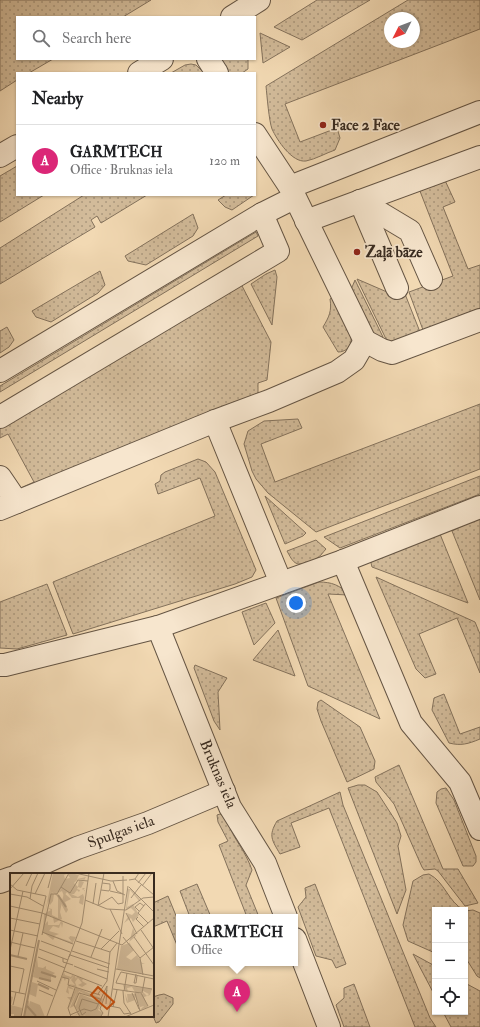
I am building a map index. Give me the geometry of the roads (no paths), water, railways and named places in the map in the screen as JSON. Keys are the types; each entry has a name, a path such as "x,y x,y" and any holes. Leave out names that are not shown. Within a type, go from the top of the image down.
{"street":[{"path":"234,16 259,0"},
{"path":"141,72 160,60"},
{"path":"209,60 216,72"},
{"path":"0,371 262,214 292,192 480,112"},
{"path":"256,136 292,192 366,341 382,350 392,353 480,320"},
{"path":"0,156 16,147"},
{"path":"306,221 480,157"},
{"path":"360,200 410,231 431,279"},
{"path":"360,200 397,288"},
{"path":"0,417 278,251 262,214"},
{"path":"0,477 8,506 214,421 269,402 337,372 354,360 366,341"},
{"path":"214,421 281,583"},
{"path":"0,665 27,660 158,627 343,560 480,507"},
{"path":"343,560 411,724 460,782 480,829"},
{"name":"Bruknas iela","path":"158,627 230,806 265,863 285,914"},
{"name":"Spulgas iela","path":"21,873 77,848 148,823 224,791"},
{"path":"0,882 10,878"},
{"path":"298,947 329,1027"}],"place":[{"name":"Face 2 Face","path":"323,125"},
{"name":"Zaļā bāze","path":"357,252"},
{"name":"GARMTECH","path":"237,1012"}]}
